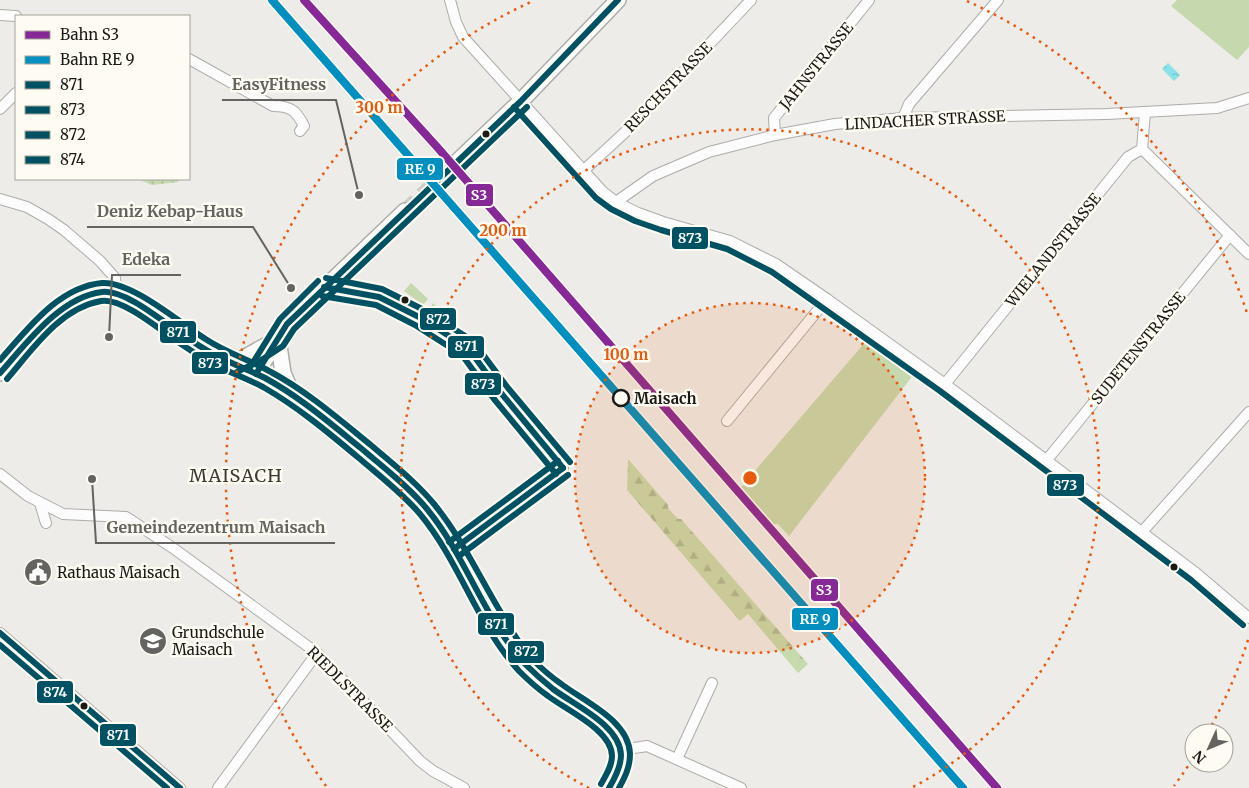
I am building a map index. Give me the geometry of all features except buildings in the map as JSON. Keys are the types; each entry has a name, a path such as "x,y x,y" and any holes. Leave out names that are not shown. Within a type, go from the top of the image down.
{"street":[{"path":"450,0 456,22 463,37 597,188 616,202 638,213 730,241 766,258 827,299 945,384 1141,533 1196,572 1249,618"},
{"path":"458,160 521,101 618,0"},
{"name":"RESCHSTRASSE","path":"583,171 635,123 751,0"},
{"name":"JAHNSTRASSE","path":"775,135 774,118 870,0"},
{"path":"904,118 909,104 998,0"},
{"path":"0,14 15,16"},
{"path":"190,60 272,106 284,106 298,113 304,126 300,131"},
{"path":"0,109 15,94"},
{"name":"LINDACHER STRASSE","path":"616,202 653,176 709,152 775,135 835,124 904,118 1145,112 1217,108 1249,98"},
{"path":"1145,112 1142,149 1249,254"},
{"name":"WIELANDSTRASSE","path":"945,384 1128,157 1142,149"},
{"path":"0,199 27,207 48,218 64,230 115,278 117,293"},
{"path":"260,376 287,324 405,211"},
{"name":"SUDETENSTRASSE","path":"1046,461 1230,235"},
{"path":"324,287 380,297 420,317 468,348 501,393 563,468 454,549"},
{"path":"0,373 48,322 66,306 83,296 105,291 129,298 173,330 204,349 292,394 396,477 424,506 454,549 517,654 533,672 554,690 607,726 617,739 621,750 622,764 618,776 609,788"},
{"path":"727,422 827,299"},
{"path":"233,364 278,339"},
{"path":"278,339 283,373 292,394"},
{"path":"260,376 279,355"},
{"path":"1141,533 1249,412"},
{"name":"RIEDLSTRASSE","path":"0,474 28,496 63,514 126,517 173,548 317,653 420,761 433,771 464,788"},
{"path":"40,503 46,523"},
{"path":"0,634 180,788"},
{"path":"218,788 317,653"},
{"path":"677,759 712,683"},
{"path":"621,750 647,746 742,788"}],"green space":[{"path":"1177,0 1249,0 1249,47 1237,60 1171,6"},
{"path":"140,180 178,180 178,182 152,185"},
{"path":"411,283 428,299 423,305 404,291"},
{"path":"433,303 462,333 429,310"},
{"path":"867,340 914,374 789,536 778,524 774,524 741,487"},
{"path":"628,459 668,505 668,508 678,519 681,519 808,664 798,673 748,614 740,621 627,490"}],"water":[{"path":"1168,63 1180,75 1174,81 1162,69"}],"tunnel":[{"path":"405,211 458,161"}],"rail line":[{"name":"S3","path":"304,0 438,148 997,788"}],"transit line":[{"path":"272,0 963,788"},
{"name":"871","path":"256,374 287,324 521,101 618,0"},
{"name":"873","path":"514,107 596,198 611,209 635,221 661,230 727,249 772,272 940,391 1191,580 1243,625"},
{"name":"873","path":"237,372 283,346 294,329 527,107"},
{"name":"872","path":"326,278 382,289 424,310 473,341 508,388 570,462"},
{"name":"872","path":"249,369 280,319 318,281"},
{"name":"872","path":"0,360 45,312 71,292 86,286 102,283 114,284 142,296 215,345 263,368 298,388 372,446 420,488 453,530 511,630 528,655 553,678 603,712 622,731 628,742 630,759 627,772 619,788"},
{"name":"871","path":"324,287 379,297 419,317 468,348 501,393 563,468"},
{"name":"871","path":"0,373 33,336 58,312 87,296 102,292 123,296 135,302 213,354 265,378 291,394 362,449 420,501 453,546 497,626 524,663 553,689 605,725 613,734 619,744 621,759 609,788"},
{"name":"873","path":"322,296 376,305 415,325 462,355 494,399 556,474"},
{"name":"873","path":"7,379 37,343 60,321 86,305 110,301 145,318 216,366 257,384 289,403 348,449 413,506 446,552 491,634 504,653 529,681 556,702 587,722 605,738 610,747 612,760 601,784"},
{"name":"872","path":"449,542 558,461"},
{"name":"871","path":"454,549 563,468"},
{"name":"873","path":"459,556 568,475"},
{"name":"871","path":"0,633 180,788"},
{"name":"874","path":"0,645 167,788"}],"place":[{"name":"EasyFitness","path":"359,195"},
{"name":"Deniz Kebap-Haus","path":"291,288"},
{"name":"Edeka","path":"109,337"},
{"name":"Maisach","path":"621,398"},
{"name":"Gemeindezentrum Maisach","path":"92,479"},
{"name":"Rathaus Maisach","path":"38,572"},
{"name":"Grundschule Maisach","path":"153,641"}],"district":[{"name":"MAISACH","path":"236,475"}]}
